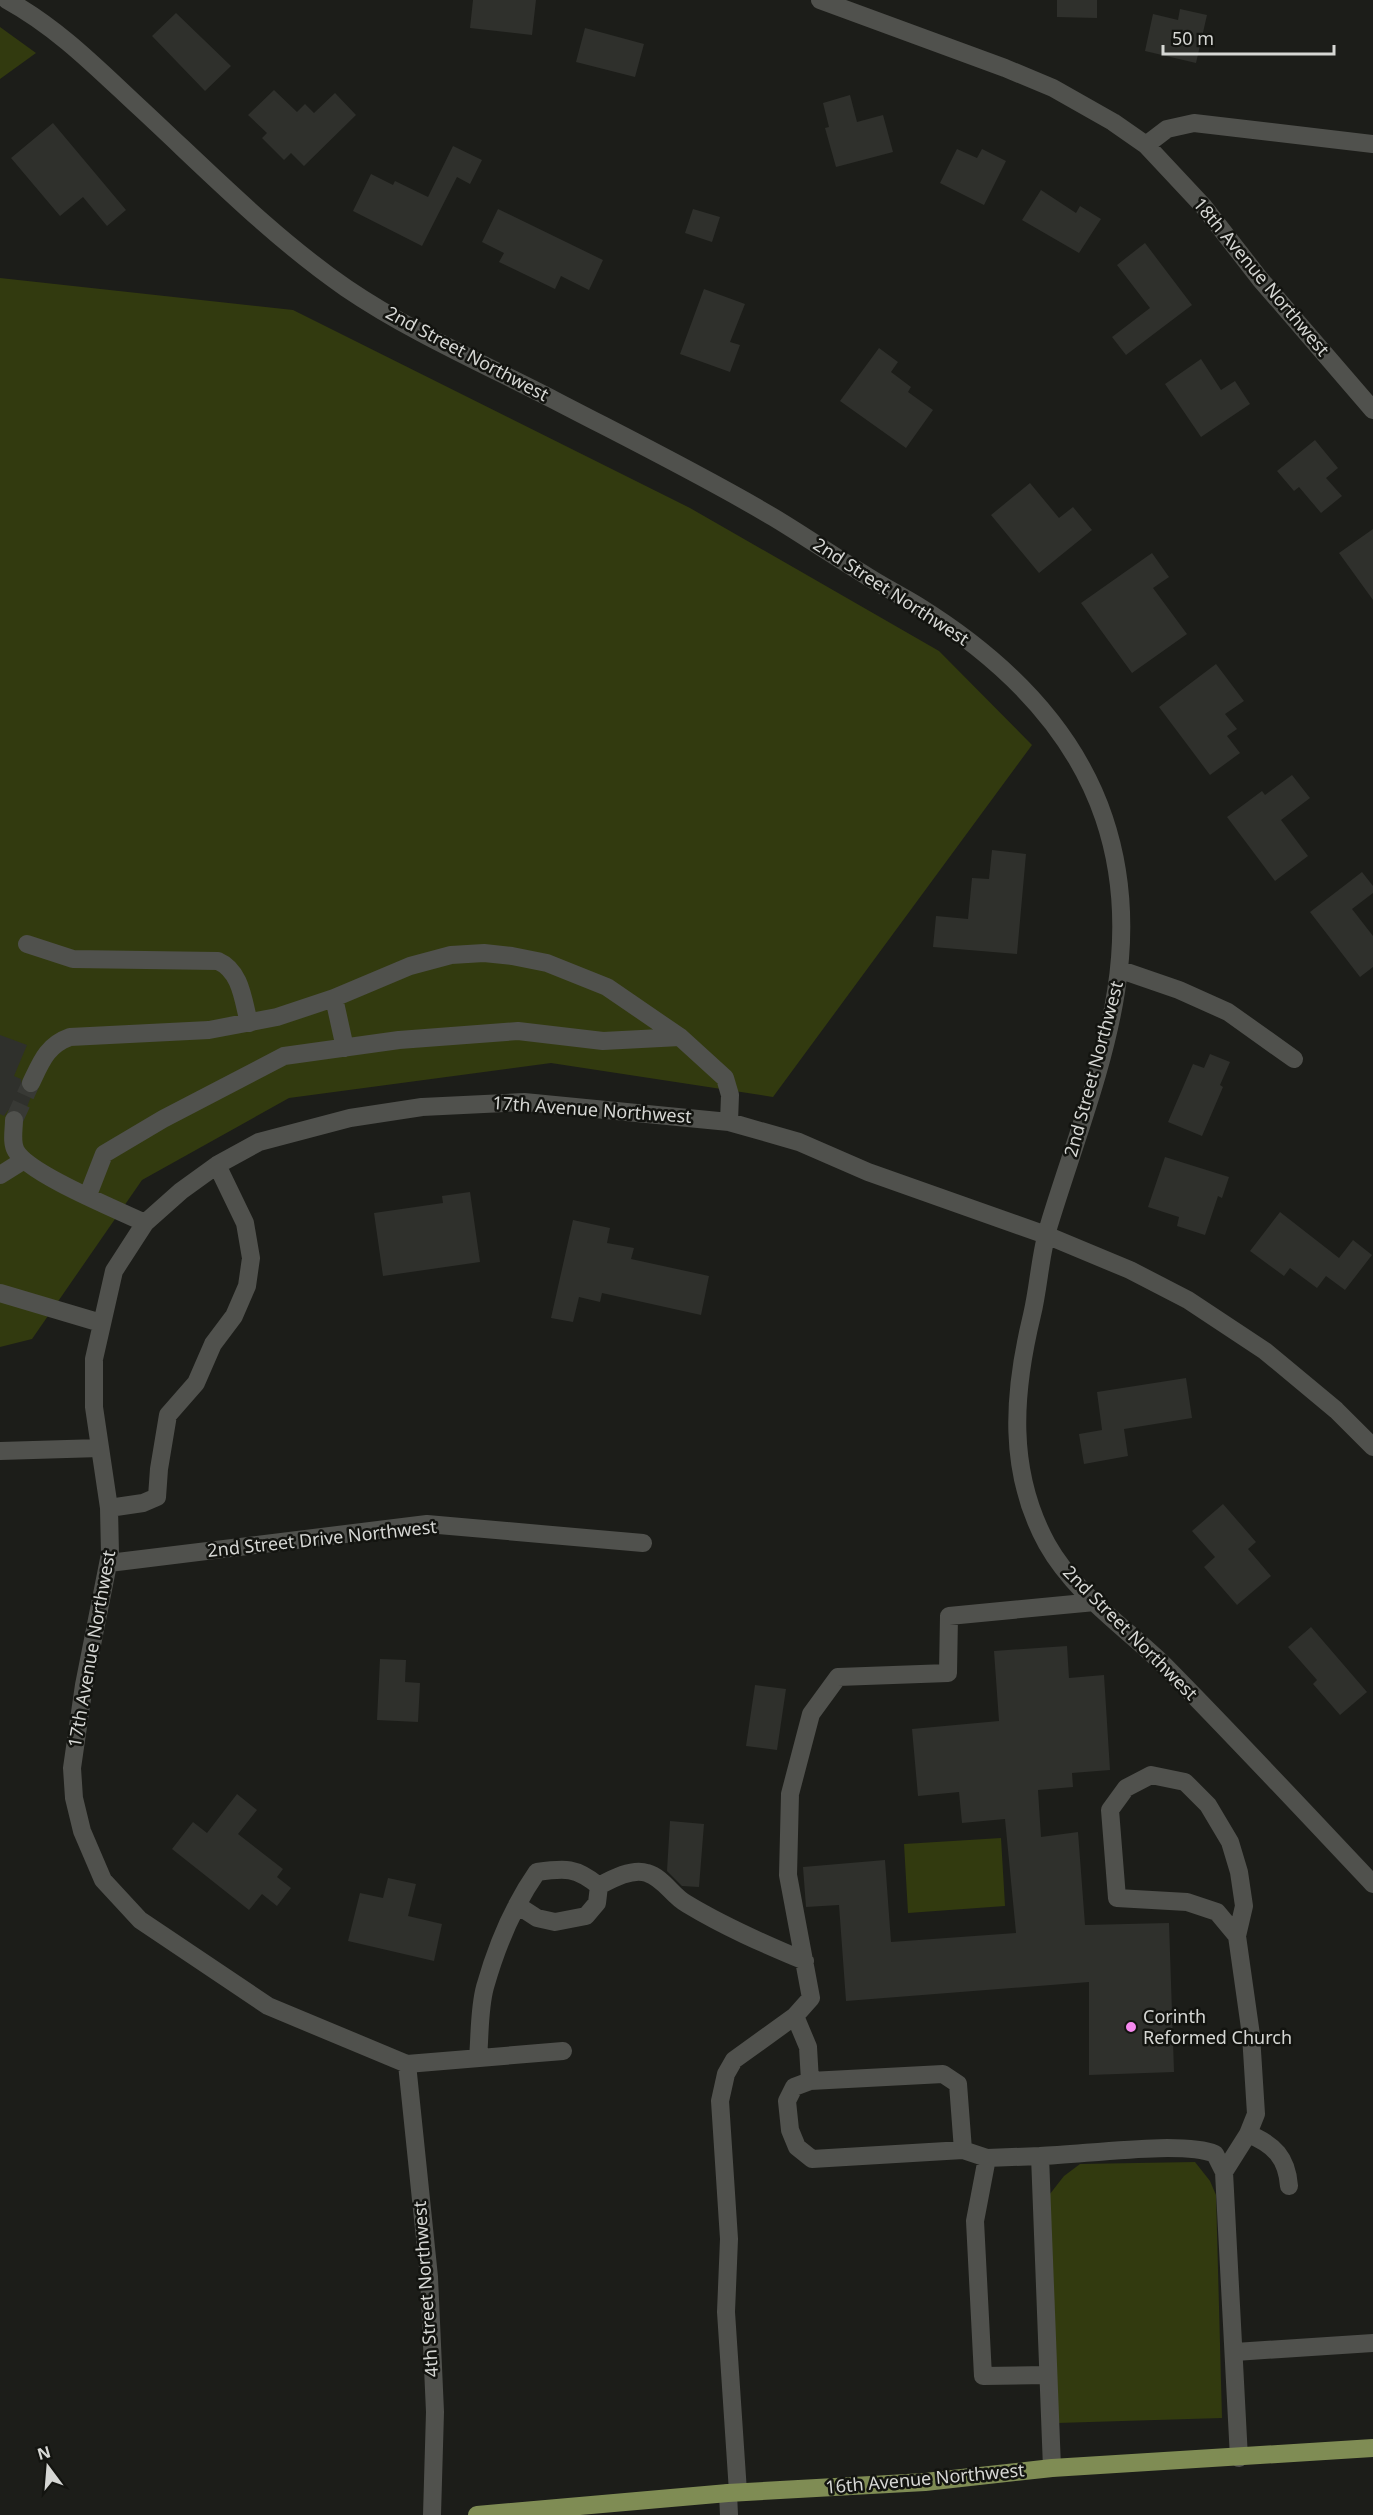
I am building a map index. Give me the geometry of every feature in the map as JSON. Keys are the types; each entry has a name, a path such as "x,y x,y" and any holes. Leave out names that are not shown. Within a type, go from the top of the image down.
{"main road":[{"name":"16th Avenue Northwest","path":"477,2515 733,2493 925,2482 1052,2468 1373,2448"}],"street":[{"name":"2nd Street Northwest","path":"7,0 31,13 74,46 242,203 349,290 432,337 774,517 918,606 1008,674 1045,711 1065,738 1082,766 1112,842 1122,903 1121,969 1091,1093 1046,1236 1020,1365 1016,1409 1017,1453 1027,1500 1047,1545 1076,1584 1161,1663 1373,1884"},
{"name":"18th Avenue Northwest","path":"820,0 1053,88 1113,122 1146,145 1204,207 1260,279 1373,410"},
{"path":"1146,145 1167,129 1194,123 1373,144"},
{"path":"27,944 74,959 218,961 229,966 235,975 249,1023"},
{"path":"31,1083 50,1047 70,1036 209,1030 249,1023 277,1017 334,998 410,966 451,955 484,953 547,963 607,987 680,1037 725,1078 730,1095 729,1122"},
{"path":"1121,969 1179,990 1228,1012 1294,1059"},
{"path":"334,998 345,1048"},
{"path":"88,1195 104,1154 163,1119 284,1056 399,1040 518,1031 603,1041 680,1037"},
{"name":"17th Avenue Northwest","path":"407,2064 268,2006 140,1920 103,1880 82,1831 74,1798 72,1768 84,1685 109,1563 109,1508 94,1407 94,1359 101,1323 114,1271 145,1223 181,1191 218,1165 259,1142 300,1130 350,1118 432,1106 524,1102 729,1122 800,1142 868,1172 1046,1236 1130,1270 1188,1300 1265,1351 1336,1410 1373,1447"},
{"path":"14,1120 13,1141 24,1160 32,1168 145,1223"},
{"path":"0,1175 24,1160"},
{"path":"109,1508 143,1503 157,1497 159,1468 168,1415 196,1383 213,1344 234,1316 247,1286 251,1258 245,1223 218,1165"},
{"path":"0,1293 101,1323"},
{"path":"0,1451 100,1448"},
{"name":"2nd Street Drive Northwest","path":"109,1563 428,1524 643,1543"},
{"path":"729,2515 733,2493 726,2312 729,2239 720,2101 726,2074 735,2060 795,2016 811,1998 788,1875 790,1794 811,1714 838,1677 948,1673 949,1616 1095,1602"},
{"path":"1224,2172 1248,2134 1256,2114 1257,2089 1237,1936 1244,1906 1239,1872 1230,1842 1208,1805 1185,1782 1150,1775 1126,1788 1110,1810 1117,1898 1187,1902 1217,1912 1237,1936"},
{"path":"478,2058 484,1989 518,1905 537,1872 565,1868 587,1876 599,1886"},
{"path":"599,1886 621,1875 645,1872 658,1878 679,1900 722,1926 805,1961"},
{"path":"518,1905 537,1918 555,1922 586,1916 597,1903 599,1886"},
{"path":"795,2016 808,2047 810,2081"},
{"path":"407,2064 562,2050"},
{"name":"4th Street Northwest","path":"407,2064 429,2277 435,2412 432,2515"},
{"path":"963,2150 958,2084 944,2074 810,2081 794,2087 787,2101 793,2139 797,2147 812,2159 963,2150 987,2158 1200,2148 1215,2154 1224,2172 1239,2458"},
{"path":"1248,2134 1265,2140 1281,2154 1288,2171 1289,2186"},
{"path":"1040,2156 1052,2468"},
{"path":"987,2158 975,2222 983,2376 1047,2375"},
{"path":"1235,2352 1373,2343"}],"green space":[{"path":"0,27 36,53 0,79"},
{"path":"0,278 293,310 690,508 939,651 1032,745 773,1097 551,1063 289,1098 142,1180 32,1339 0,1347"},
{"path":"1001,1838 1005,1906 908,1913 904,1844"},
{"path":"1195,2162 1210,2181 1216,2195 1222,2418 1057,2423 1046,2199 1064,2176 1080,2164"}],"building":[{"path":"473,0 536,0 532,35 470,28"},
{"path":"1057,0 1097,0 1097,18 1057,17"},
{"path":"1180,9 1207,15 1196,63 1145,51 1153,14 1178,20"},
{"path":"176,13 231,66 205,91 152,36"},
{"path":"585,28 644,44 635,77 576,62"},
{"path":"274,90 297,112 305,104 314,113 335,93 356,115 304,166 291,153 284,160 262,138 267,133 248,115"},
{"path":"850,95 857,122 883,115 893,152 836,167 825,128 829,127 823,103"},
{"path":"53,123 126,210 107,226 83,197 60,216 11,158"},
{"path":"453,146 482,160 470,184 457,177 422,246 353,211 371,174 393,185 395,181 428,197"},
{"path":"957,149 977,158 982,149 1006,161 984,205 940,183"},
{"path":"1041,190 1076,213 1080,206 1101,219 1079,253 1022,220"},
{"path":"498,209 603,260 589,290 561,276 555,289 499,262 504,253 482,242"},
{"path":"693,209 720,217 712,242 685,233"},
{"path":"1145,243 1192,305 1126,355 1112,337 1150,308 1117,265"},
{"path":"704,289 745,304 730,342 740,345 730,372 680,354"},
{"path":"879,348 898,362 891,372 911,387 908,392 933,410 906,448 840,401"},
{"path":"1201,359 1221,390 1235,381 1250,404 1201,437 1165,384"},
{"path":"1315,440 1338,468 1326,478 1342,496 1321,513 1299,487 1294,491 1277,471"},
{"path":"1030,483 1059,518 1073,507 1092,530 1039,573 991,515"},
{"path":"1373,529 1373,600 1339,553"},
{"path":"1152,553 1169,577 1153,588 1187,634 1132,673 1081,603"},
{"path":"1216,664 1244,701 1225,714 1237,729 1227,736 1240,753 1210,775 1159,707"},
{"path":"1292,775 1310,798 1281,820 1308,856 1275,881 1227,817 1262,791 1265,795"},
{"path":"992,850 1026,854 1017,954 933,947 936,916 968,919 972,878 989,879"},
{"path":"1362,872 1373,886 1373,893 1352,909 1373,936 1373,967 1360,977 1310,912"},
{"path":"0,1035 27,1045 14,1076 21,1079 22,1090 32,1094 24,1115 15,1109 8,1110 4,1116 0,1114"},
{"path":"1210,1054 1230,1062 1220,1085 1223,1087 1202,1136 1168,1122 1193,1064 1204,1068"},
{"path":"1165,1157 1229,1177 1222,1198 1218,1196 1205,1235 1177,1226 1179,1217 1148,1207"},
{"path":"470,1192 480,1262 383,1276 374,1213 443,1203 442,1196"},
{"path":"1280,1212 1339,1258 1353,1240 1372,1255 1345,1290 1326,1276 1317,1288 1290,1268 1284,1276 1250,1251"},
{"path":"573,1220 610,1228 607,1243 634,1248 631,1259 709,1276 701,1315 602,1293 600,1302 579,1297 573,1322 551,1318"},
{"path":"1186,1378 1192,1418 1124,1429 1128,1456 1084,1464 1079,1434 1102,1430 1097,1392"},
{"path":"1223,1504 1256,1542 1248,1549 1271,1576 1237,1605 1204,1567 1215,1557 1192,1531"},
{"path":"1311,1627 1367,1692 1340,1715 1313,1684 1317,1680 1288,1647"},
{"path":"1067,1646 1069,1678 1104,1675 1110,1770 1072,1773 1073,1787 1038,1790 1041,1837 1078,1832 1085,1925 1169,1923 1174,2072 1089,2075 1089,1982 846,2001 839,1905 806,1907 803,1867 885,1860 891,1942 1016,1933 1005,1819 962,1823 959,1792 918,1796 912,1729 999,1721 994,1651"},
{"path":"380,1659 406,1660 405,1682 420,1683 418,1722 377,1720"},
{"path":"755,1685 786,1689 777,1750 746,1746"},
{"path":"237,1794 257,1810 238,1834 283,1869 277,1877 291,1888 277,1906 262,1894 249,1910 172,1849 193,1822 207,1833"},
{"path":"670,1821 704,1824 699,1887 682,1886 667,1871"},
{"path":"388,1878 416,1884 408,1916 442,1924 434,1961 348,1941 360,1893 383,1898"}],"tunnel":[{"path":"14,1120 31,1083"}],"place":[{"name":"Corinth Reformed Church","path":"1131,2027"}]}
